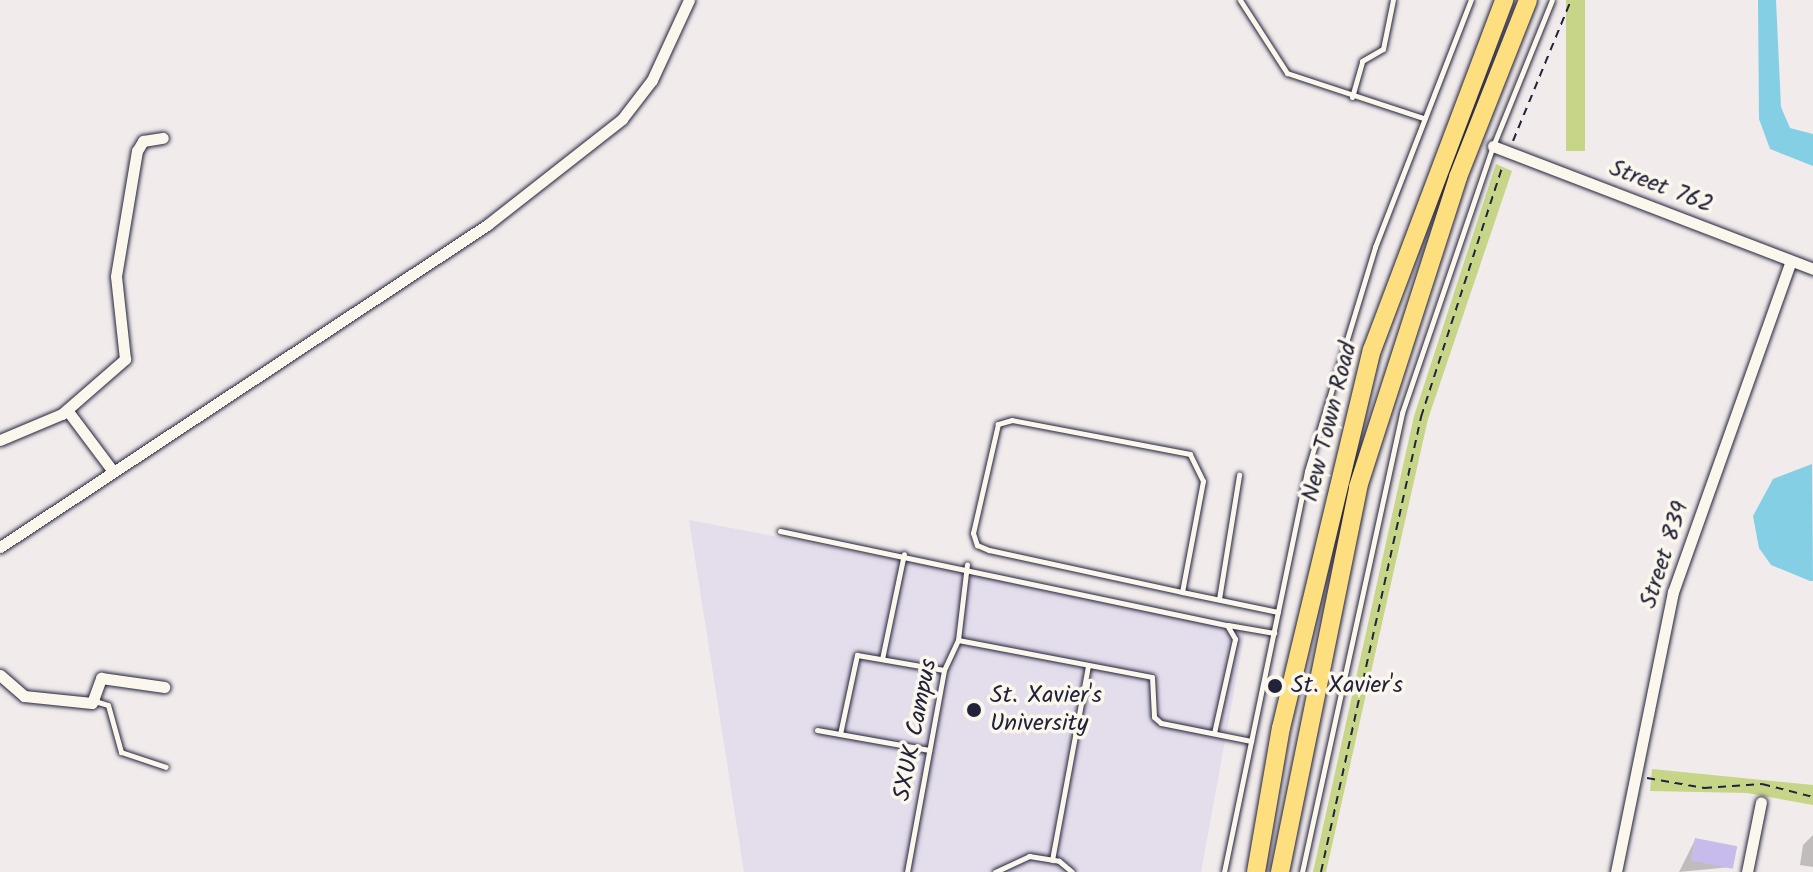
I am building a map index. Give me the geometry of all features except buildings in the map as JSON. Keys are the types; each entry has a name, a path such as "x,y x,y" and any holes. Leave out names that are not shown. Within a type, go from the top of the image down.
{"main road":[{"name":"New Town Road","path":"1256,872 1281,728 1372,350 1504,0"},
{"name":"New Town Road","path":"1280,872 1358,487 1458,177 1528,0"}],"street":[{"path":"0,547 112,470 487,225 622,119 652,80 689,0"},
{"path":"0,440 67,410 125,359 116,276 137,151 143,141 163,138"},
{"name":"Street 762","path":"1493,146 1813,269"},
{"name":"Street 839","path":"1616,872 1673,592 1791,261"},
{"path":"67,410 112,470"},
{"path":"0,675 24,696 98,702 101,678 164,687"},
{"path":"1747,872 1761,802"}],"lane":[{"path":"1240,0 1287,73 1423,118"},
{"path":"1247,9 1249,0"},
{"path":"1352,97 1362,61 1383,49 1393,0"},
{"path":"1224,872 1278,612 1341,355 1423,118 1471,0"},
{"path":"1302,872 1389,459 1493,146 1552,0"},
{"path":"1182,592 1203,481 1190,454 1012,420 998,424 973,533 977,545 1182,592 1278,612"},
{"path":"1219,599 1239,475"},
{"path":"780,531 967,565 1274,633"},
{"path":"882,659 904,554"},
{"path":"958,640 967,565"},
{"path":"1227,625 1235,639 1214,733 1251,741"},
{"name":"SXUK Campus","path":"907,872 944,670 958,640 1156,679 1154,717 1214,733"},
{"path":"840,734 855,656 944,670"},
{"path":"1052,860 1088,665"},
{"path":"98,702 108,705 121,752 166,767"},
{"path":"817,730 929,750"},
{"path":"995,872 1029,856 1052,860 1072,872"}],"path":[{"path":"1321,872 1421,417 1508,152 1571,0"},
{"path":"1634,776 1704,788 1762,784 1813,797"}],"shaded area":[{"name":"St. Xavier's University","path":"689,520 1246,626 1201,872 744,872"}],"green space":[{"path":"1566,0 1585,0 1585,151 1566,151"},
{"path":"1496,164 1512,171 1428,419 1326,872 1313,872 1414,416"},
{"path":"1652,769 1813,785 1813,805 1747,793 1650,791"}],"water":[{"path":"1758,0 1776,0 1781,107 1790,128 1813,134 1813,166 1770,149 1759,119"},
{"path":"1812,464 1813,581 1810,581 1771,565 1759,548 1753,516 1773,479"}],"place":[{"name":"St. Xavier's","path":"1275,686"},
{"name":"St. Xavier's University","path":"974,710"}]}
